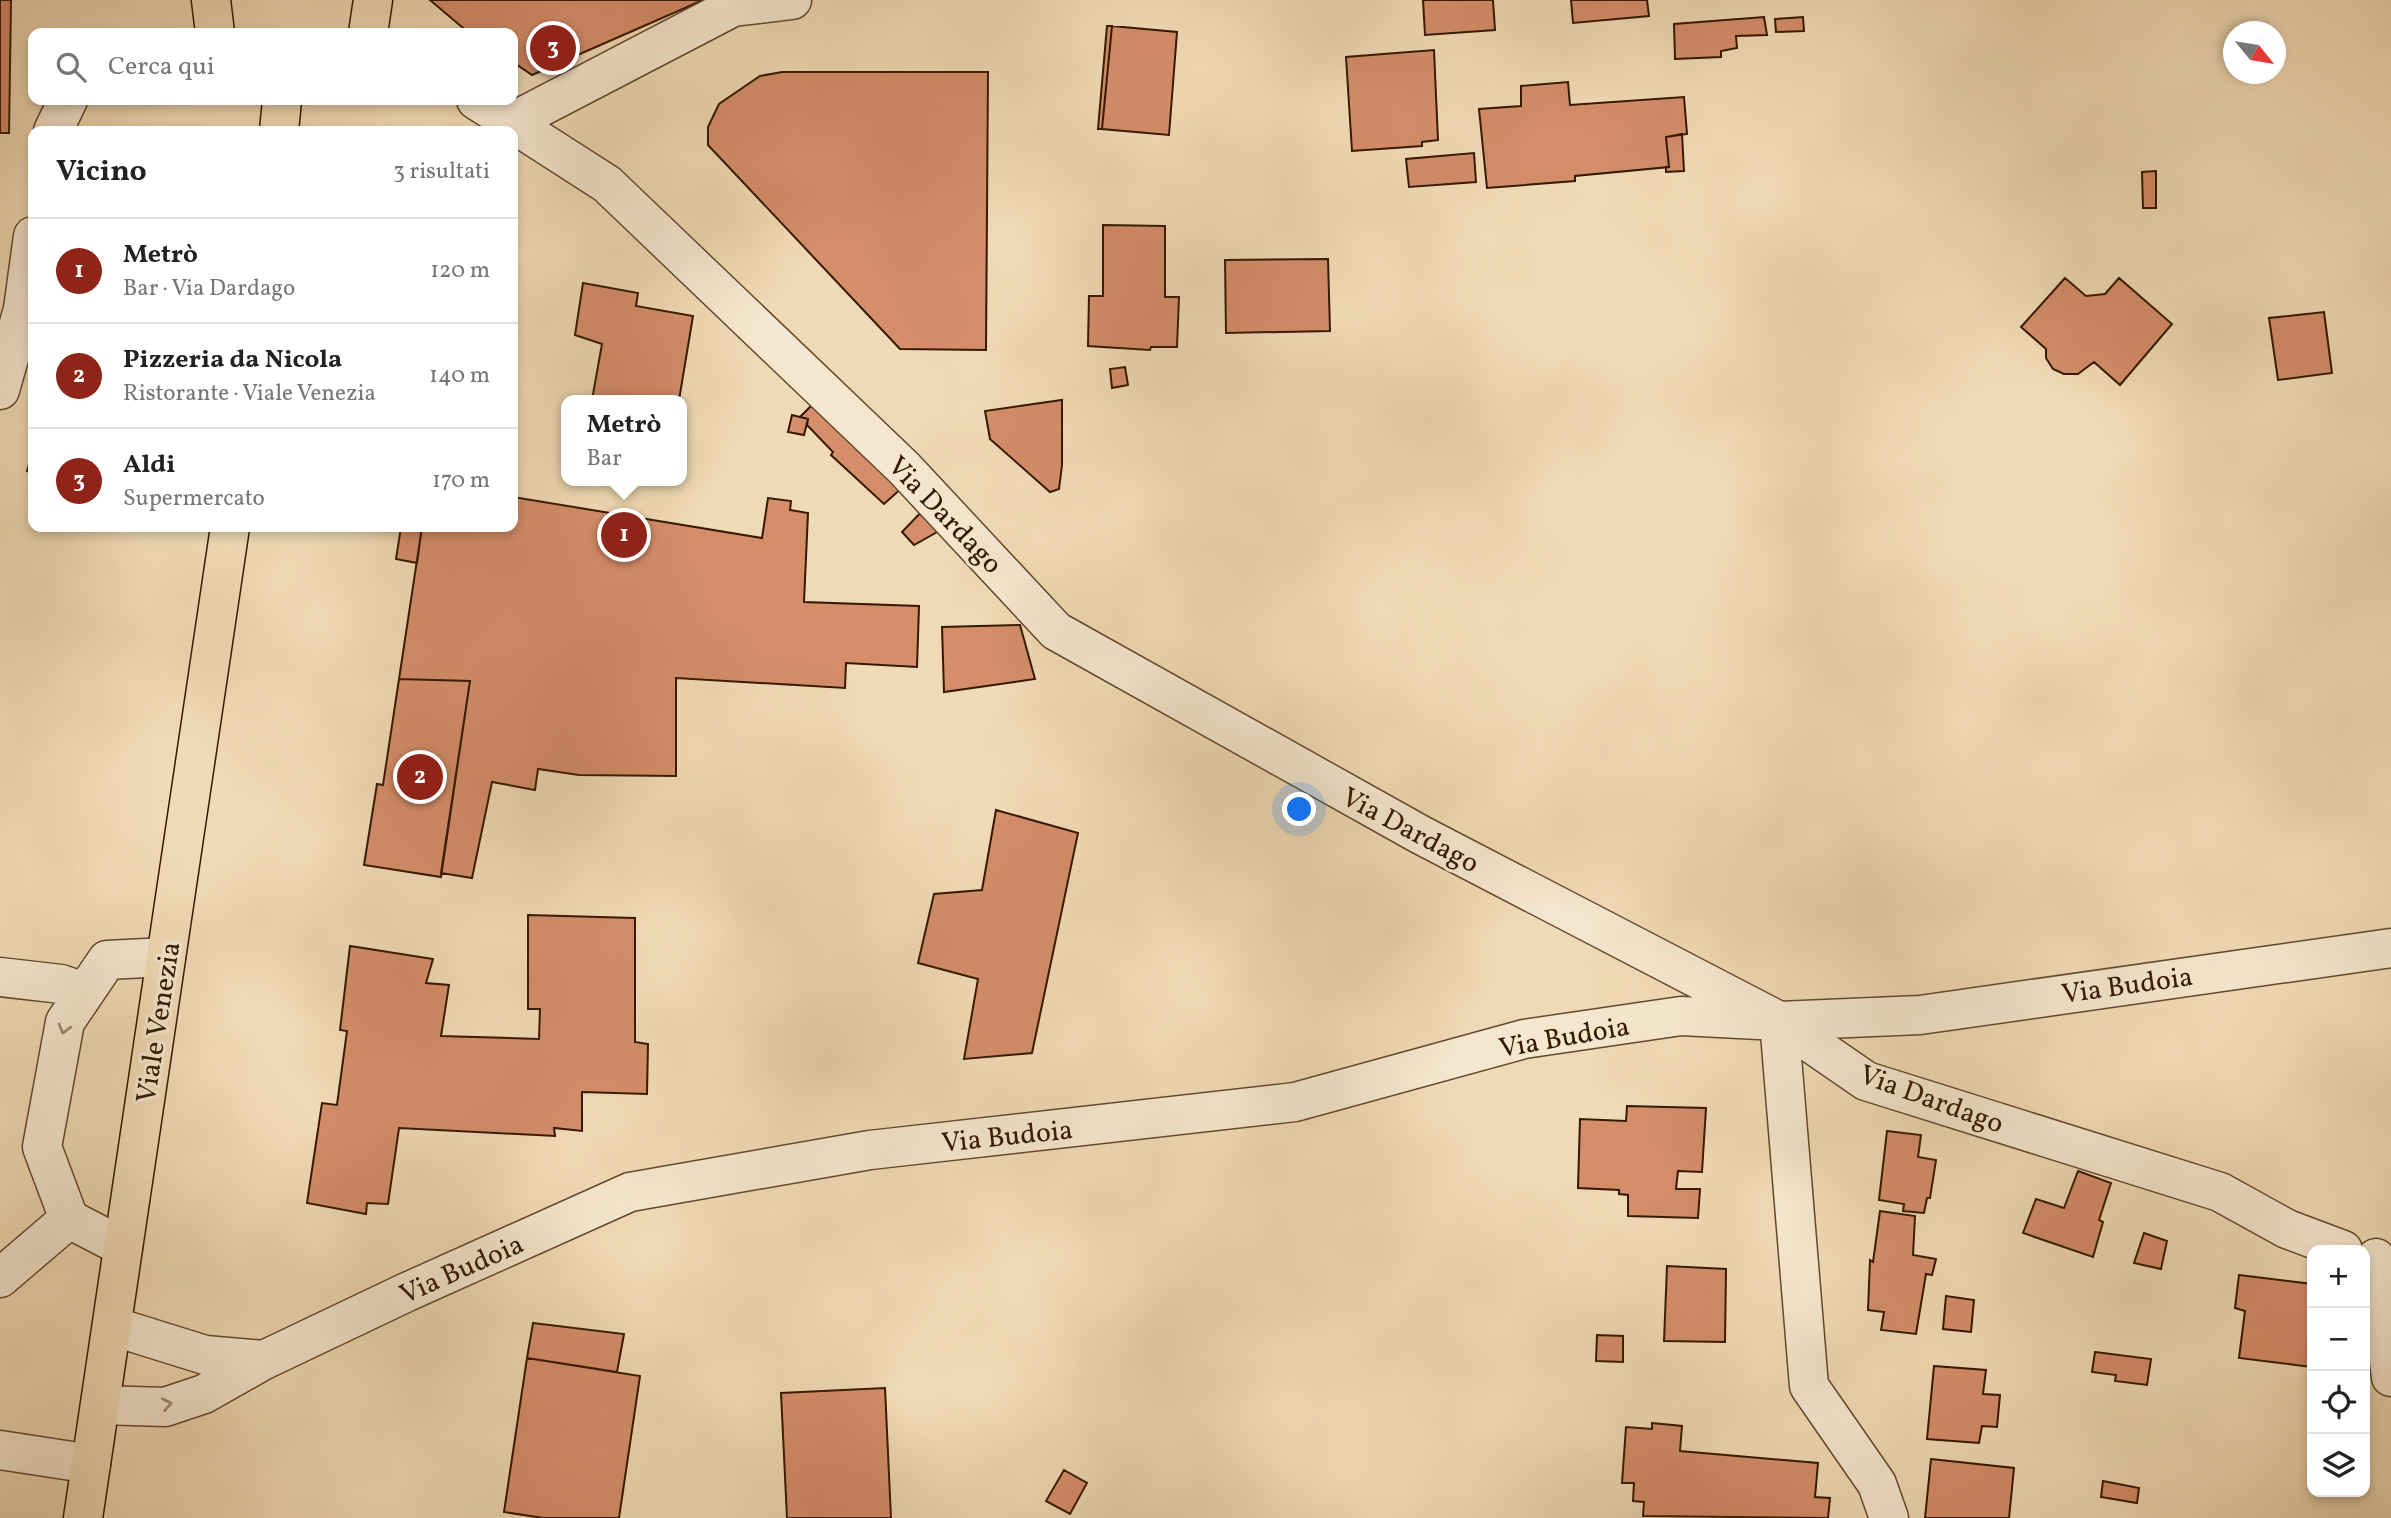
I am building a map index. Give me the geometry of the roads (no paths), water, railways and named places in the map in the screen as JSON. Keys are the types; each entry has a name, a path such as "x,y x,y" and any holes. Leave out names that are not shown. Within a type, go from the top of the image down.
{"main road":[{"path":"211,0 214,28"},
{"path":"369,28 373,0"},
{"path":"279,126 282,105"},
{"name":"Viale Venezia","path":"83,1518 229,532"}],"street":[{"path":"514,121 733,7 792,0"},
{"path":"55,126 66,105"},
{"name":"Via Dardago","path":"485,105 514,121 607,184 904,468 1056,631 1420,835 1779,1021 1866,1081 2220,1192 2287,1229 2337,1245"},
{"path":"0,390 23,309 28,272"},
{"name":"Via Budoia","path":"100,1405 165,1407 204,1394 264,1360 407,1292 630,1192 870,1150 1295,1102 1524,1039 1681,1016 1779,1021 1920,1015 2391,948"},
{"path":"123,1247 69,1219 42,1147 65,1022 84,992 107,960 166,957"},
{"path":"0,977 61,984 84,992"},
{"path":"1779,1021 1809,1386 1877,1485 1889,1518"},
{"path":"0,1278 69,1219"},
{"path":"2370,1261 2391,1377"},
{"path":"111,1326 205,1354 264,1360"},
{"path":"0,1450 91,1464"}],"place":[{"name":"Aldi","path":"553,48"},
{"name":"Metrò","path":"624,535"},
{"name":"Pizzeria da Nicola","path":"420,777"}]}
